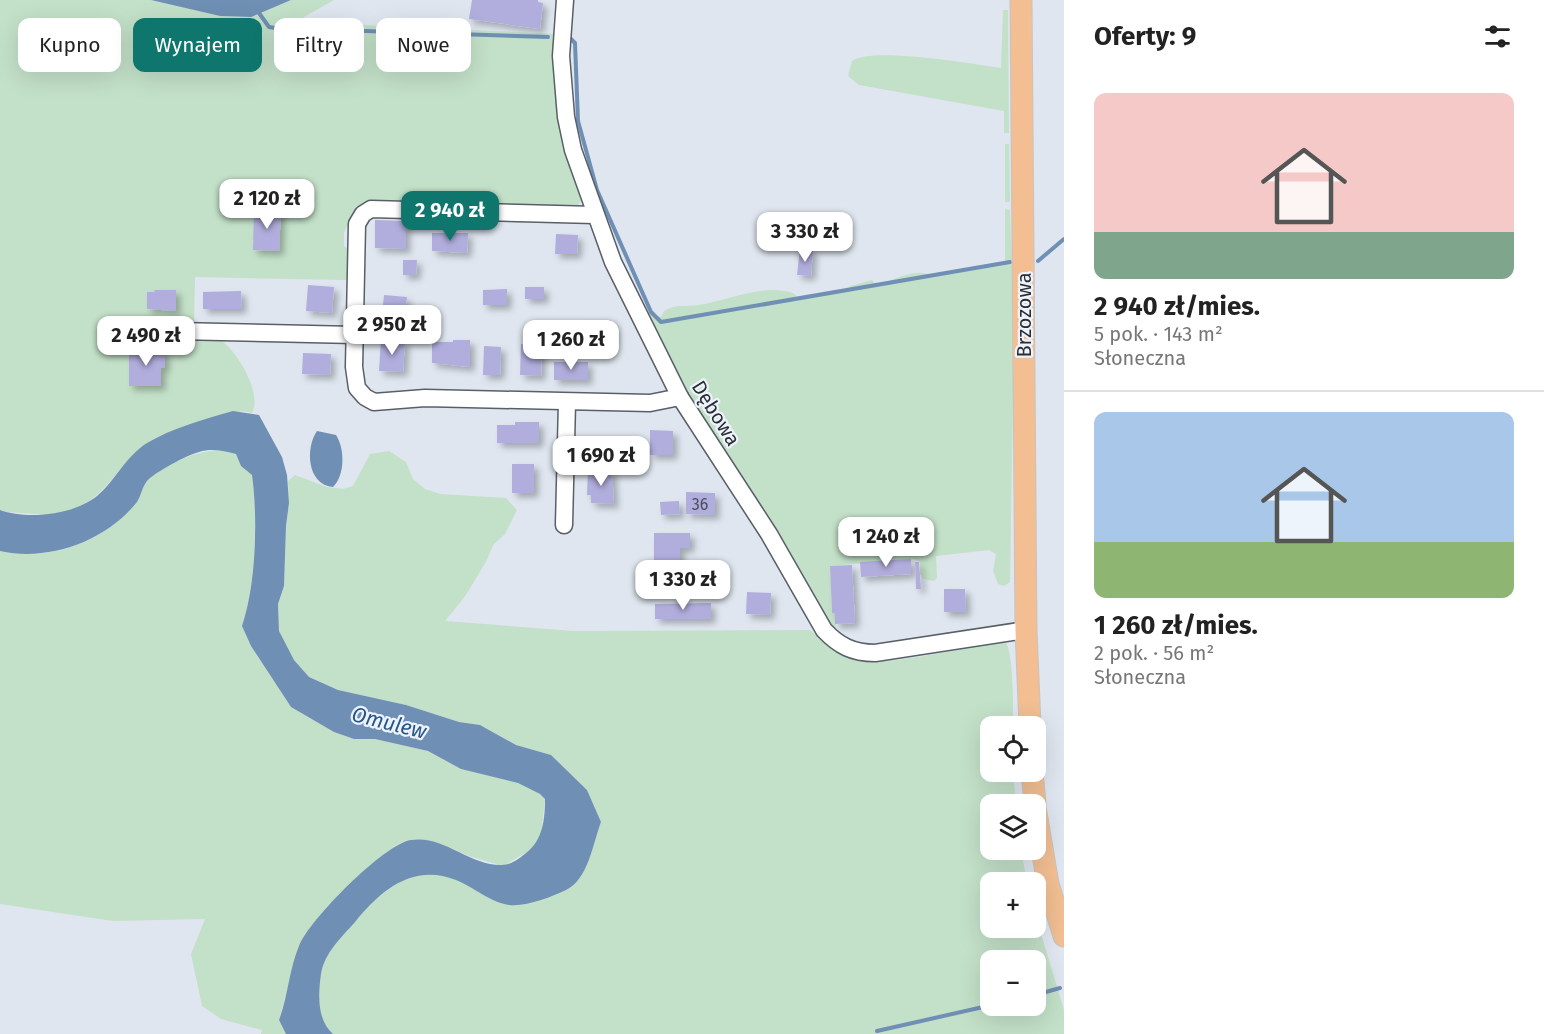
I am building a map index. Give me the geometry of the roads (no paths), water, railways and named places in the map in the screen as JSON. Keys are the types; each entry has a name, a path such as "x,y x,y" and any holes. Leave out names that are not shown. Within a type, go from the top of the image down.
{"main road":[{"name":"Brzozowa","path":"1022,0 1026,630 1030,716"},
{"path":"1044,860 1048,884 1064,936"}],"street":[{"name":"Dębowa","path":"565,0 561,56 566,117 573,150 595,215 631,303 680,397 769,534 824,630 836,643 860,653 887,653 1026,630"},
{"path":"595,215 371,209 363,214 357,224 355,335 357,388 365,398 375,402 425,398 650,403 680,397"},
{"path":"132,330 355,335"},
{"path":"564,525 567,402"}],"water":[{"path":"151,0 291,0 251,17 220,16"},
{"name":"Omulew","path":"233,411 259,415 282,457 287,475 289,503 284,586 278,604 279,631 294,660 309,677 338,690 406,705 459,722 480,725 516,745 551,755 587,790 601,822 589,860 580,878 566,890 538,901 509,905 488,898 456,880 440,876 412,877 387,890 365,910 339,940 323,966 319,999 321,1014 333,1034 286,1034 279,1020 299,946 317,919 332,902 366,868 399,845 411,840 435,842 490,864 512,863 532,848 536,842 543,821 545,799 518,783 461,769 428,751 375,739 354,739 334,732 291,707 251,646 242,626 253,572 255,511 252,475 241,466 236,454 208,450 172,464 147,481 137,502 124,516 93,538 57,551 19,554 0,551 0,510 36,515 76,508 97,496 133,455 147,443 178,428"},
{"path":"317,431 336,435 341,447 342,469 333,487 324,485 313,473 310,456 313,438"}],"waterway":[{"path":"259,13 269,27 275,28 548,37"},
{"path":"570,38 575,43 578,121 597,190 651,312 661,322 1010,262"},
{"path":"1038,261 1064,239"},
{"path":"1046,992 1060,988"},
{"path":"877,1031 980,1008"}]}
